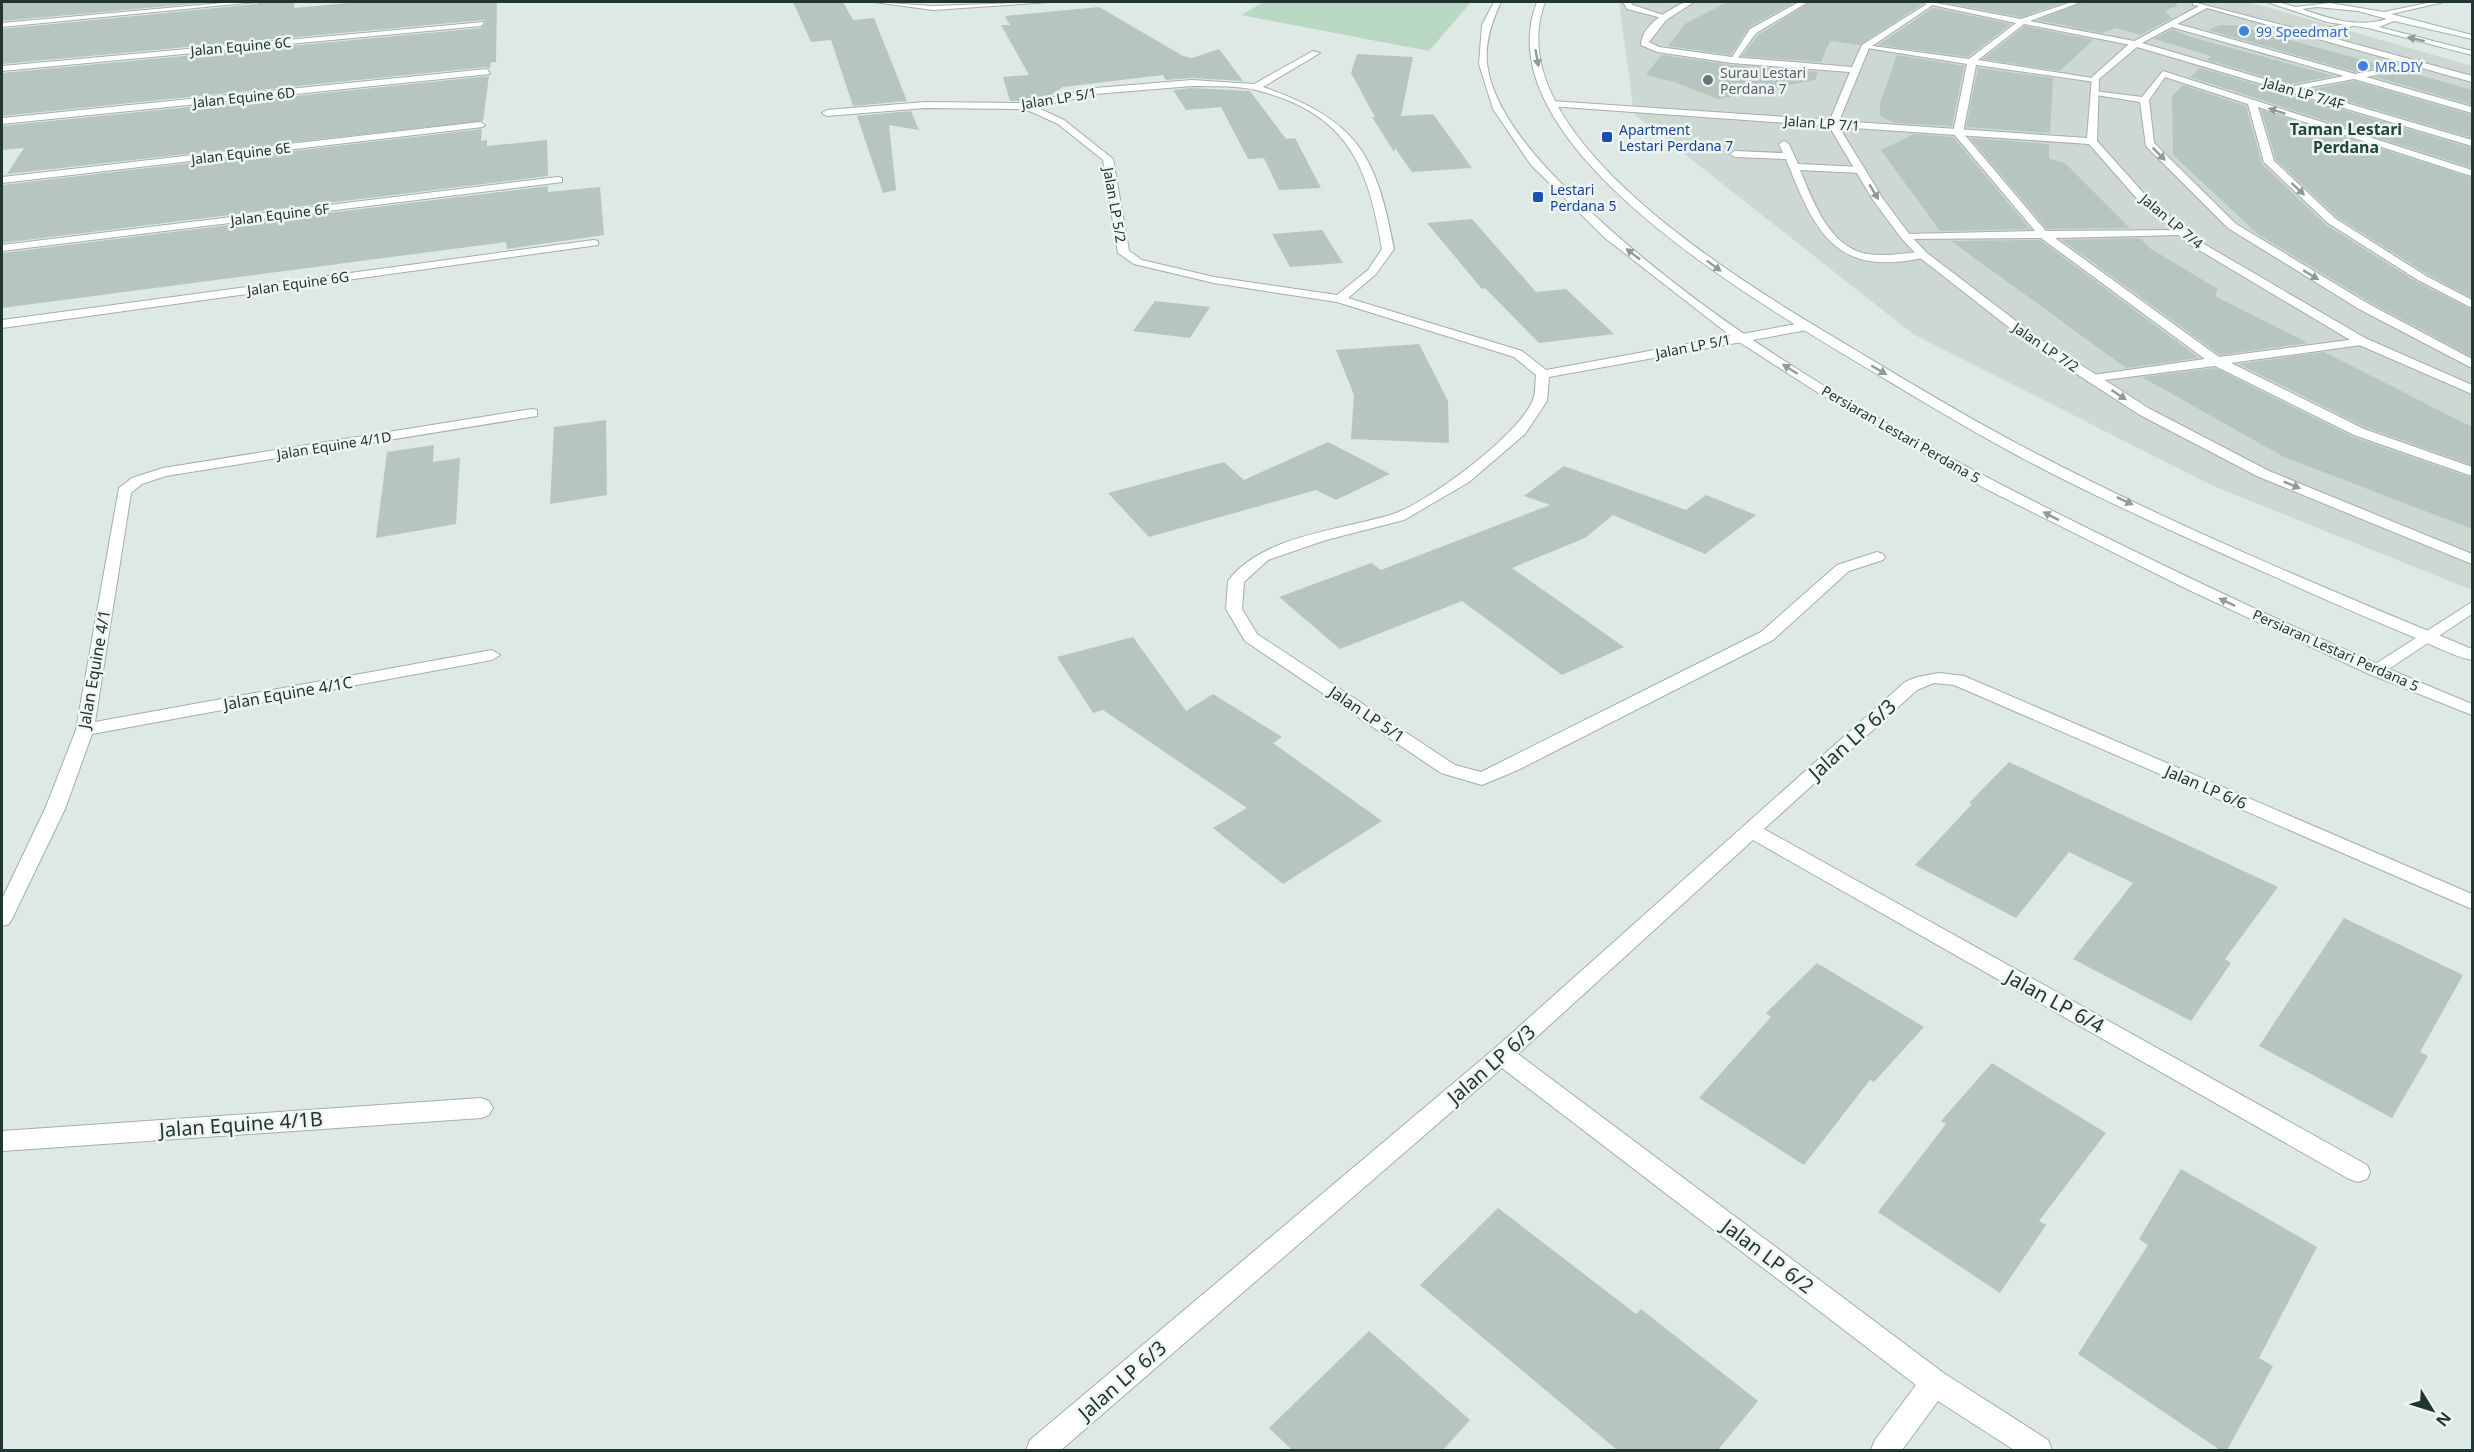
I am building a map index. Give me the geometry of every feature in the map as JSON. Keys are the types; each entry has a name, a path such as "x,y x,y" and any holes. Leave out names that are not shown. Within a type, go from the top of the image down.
{"street":[{"path":"2,25 253,2"},
{"path":"878,2 933,8 1046,2"},
{"name":"Persiaran Lestari Perdana 5","path":"1497,2 1486,25 1482,64 1498,109 1535,163 1609,236 1740,337 1825,391 1990,486 2197,588 2375,670 2472,710"},
{"path":"1541,2 1533,29 1537,66 1552,104 1594,161 1649,216 1732,279 1807,326 2055,469 2237,554 2472,655"},
{"path":"1628,2 1628,5 1635,10 1662,16"},
{"path":"1690,2 1662,16 1649,32 1644,44 1657,49 1732,60 1853,70"},
{"path":"1732,60 1753,31 1804,2"},
{"path":"1833,124 1853,70 1865,47 1929,2"},
{"name":"Jalan LP 7/4F","path":"1929,2 2136,44 2472,143"},
{"path":"2078,2 2023,22 1972,61 1958,133 2043,234 2216,361 2359,432 2472,472"},
{"path":"2188,2 2472,79"},
{"path":"2271,2 2298,8 2315,17 2350,24 2385,23 2391,20 2388,15"},
{"path":"2298,8 2305,4 2324,2 2348,4 2472,38"},
{"path":"2348,4 2360,2"},
{"path":"2388,15 2441,2"},
{"path":"2092,141 2095,79 2136,44 2206,6"},
{"name":"Jalan Equine 6C","path":"2,69 481,24"},
{"path":"2171,24 2472,110"},
{"path":"2307,34 2350,24"},
{"path":"2360,24 2472,53"},
{"path":"1865,47 2095,79"},
{"path":"1256,87 1316,53"},
{"path":"2292,89 2417,64"},
{"name":"Jalan Equine 6D","path":"2,122 487,72"},
{"path":"2472,173 2163,74 2144,100 2149,144 2232,226 2363,306 2472,364"},
{"name":"Jalan LP 5/1","path":"826,113 925,105 1027,106 1095,91 1192,83 1256,87 1289,98 1319,112 1339,127 1361,152 1382,206 1388,249 1372,272 1339,299"},
{"path":"2094,94 2144,100"},
{"path":"2252,103 2269,162 2332,221 2422,278 2472,304"},
{"name":"Jalan LP 7/1","path":"1552,104 2092,141"},
{"name":"Jalan LP 5/2","path":"1027,106 1061,122 1108,159 1124,253 1138,262 1214,280 1339,299"},
{"name":"Jalan LP 7/2","path":"1833,124 1878,200 1906,237 1923,255 2033,340 2145,412 2264,474 2472,559"},
{"name":"Jalan Equine 6E","path":"2,180 480,125"},
{"name":"Jalan LP 7/4","path":"2092,141 2143,199 2180,232 2282,296 2361,341 2471,388"},
{"path":"1784,144 1830,239 1841,248 1868,258 1923,255"},
{"path":"1735,154 1789,156"},
{"path":"1795,167 1861,170"},
{"name":"Jalan Equine 6F","path":"2,248 558,180"},
{"path":"1906,237 2180,232"},
{"name":"Jalan Equine 6G","path":"2,324 594,243"},
{"path":"1339,299 1518,354 1543,374"},
{"name":"Jalan LP 5/1","path":"1807,326 1543,374 1540,400 1520,431 1464,479 1399,517 1321,537 1262,557 1236,581 1234,609 1251,637 1448,769 1482,779 1767,636 1843,568 1877,556"},
{"path":"2093,379 2361,341"},
{"name":"Jalan Equine 4/1D","path":"137,480 163,472 532,414"},
{"name":"Jalan Equine 4/1","path":"2,919 55,809 85,730 124,491 137,480"},
{"path":"2375,670 2472,608"},
{"name":"Jalan Equine 4/1C","path":"85,730 492,655"},
{"name":"Jalan LP 6/3","path":"1040,1450 1502,1055 1911,686 1923,679 1937,676"},
{"name":"Jalan LP 6/6","path":"1937,676 1978,689 2472,902"},
{"name":"Jalan LP 6/4","path":"1752,831 2358,1172"},
{"name":"Jalan LP 6/2","path":"1502,1055 1935,1383 2038,1450"},
{"name":"Jalan Equine 4/1B","path":"2,1141 481,1108"},
{"path":"1885,1450 1935,1383"}],"shaded area":[{"path":"1619,2 2248,2 2472,66 2472,590 2211,485 1913,334 1634,114"}],"green space":[{"path":"1264,2 1471,2 1429,51 1241,15"}],"building":[{"path":"2,2 214,2 2,21"},
{"path":"259,2 294,2 294,8 359,2 497,2 496,62 491,62 490,69 487,67 2,116 2,73 481,28 486,22 484,20 2,64 2,29"},
{"path":"793,2 843,2 853,20 874,18 907,101 853,106 831,40 811,42"},
{"path":"1727,2 1795,2 1749,27 1731,55 1668,46 1685,24"},
{"path":"1810,2 1916,2 1921,5 1860,45 1830,41 1821,62 1742,56 1758,35"},
{"path":"1940,2 2066,2 2021,17"},
{"path":"2083,2 2176,2 2177,6 2165,11 2172,18 2140,35 2116,28 2102,33 2038,20"},
{"path":"1099,7 1183,56 1192,58 1219,49 1243,81 1192,78 1166,80 1163,75 1063,87 1049,96 1027,101 1010,101 1003,77 1029,75 1001,25 1010,25 1005,16"},
{"path":"1933,8 2011,24 1968,57 1878,45"},
{"path":"2220,25 2239,26 2385,66 2355,72 2208,30"},
{"path":"2025,26 2093,40 2060,71 1983,59"},
{"path":"2172,29 2191,37 2334,76 2291,84 2207,60 2211,56 2154,39"},
{"path":"1357,54 1413,57 1401,116 1433,114 1472,168 1412,172 1395,148 1394,152 1372,117 1375,117 1351,73"},
{"path":"1661,55 1732,65 1818,72 1815,80 1718,99 1677,83 1646,75"},
{"path":"1897,55 1964,66 1952,126 1894,123 1880,116 1880,103"},
{"path":"1978,68 2053,78 2050,133 1966,127"},
{"path":"2200,68 2472,148 2472,168 2190,77"},
{"path":"2405,71 2472,90 2472,105 2376,77"},
{"path":"489,76 483,121 7,174 24,148 2,150 2,126"},
{"path":"2354,81 2472,115 2472,138 2309,90"},
{"path":"2183,85 2246,106 2262,164 2326,225 2417,282 2472,310 2472,357 2368,301 2259,235 2173,155 2172,96"},
{"path":"1192,88 1250,91 1286,139 1295,138 1321,188 1279,190 1264,158 1248,159 1221,107 1186,110 1173,90"},
{"path":"2261,110 2472,178 2472,298 2427,274 2337,217 2276,160"},
{"path":"911,111 919,130 889,125 896,190 883,193 857,116"},
{"path":"482,129 481,141 487,140 487,146 547,140 548,176 2,243 2,185"},
{"path":"1914,134 1953,137 2030,229 1940,231 1881,150"},
{"path":"1970,138 2049,144 2049,158 2066,164 2130,228 2047,229"},
{"path":"548,186 548,192 600,187 604,235 507,249 506,242 2,308 2,253"},
{"path":"1472,219 1536,292 1566,289 1614,334 1539,343 1485,288 1482,289 1427,223"},
{"path":"1322,230 1343,263 1290,267 1272,234"},
{"path":"2140,238 2151,249 2218,289 2215,296 2308,343 2220,355 2062,240"},
{"path":"2040,240 2199,358 2126,368 1951,241"},
{"path":"1155,301 1210,307 1190,338 1133,331"},
{"path":"1419,344 1448,401 1449,443 1351,439 1354,395 1336,350"},
{"path":"2324,352 2472,427 2472,465 2365,427 2239,364"},
{"path":"2215,368 2353,437 2472,478 2472,529 2284,457 2142,377"},
{"path":"606,420 607,495 550,504 554,427"},
{"path":"1328,442 1390,474 1336,500 1316,490 1149,537 1108,493 1224,462 1244,480"},
{"path":"434,445 433,462 460,458 456,524 376,538 387,452"},
{"path":"1564,466 1686,510 1706,495 1756,515 1705,554 1613,515 1585,538 1512,568 1624,647 1562,675 1462,601 1340,649 1279,597 1371,563 1381,570 1550,505 1524,496"},
{"path":"1133,637 1186,711 1213,694 1282,737 1273,743 1382,821 1283,884 1213,828 1247,808 1103,710 1093,713 1057,657"},
{"path":"2009,762 2278,887 2225,959 2231,963 2191,1021 2073,959 2133,883 2069,852 2016,918 1915,865 1972,804 1969,803"},
{"path":"2344,918 2463,975 2420,1052 2428,1056 2392,1118 2259,1046"},
{"path":"1817,963 1924,1027 1874,1082 1870,1080 1804,1165 1699,1098 1771,1017 1766,1013"},
{"path":"1992,1063 2106,1133 2039,1221 2046,1225 2000,1293 1878,1212 1946,1124 1941,1121"},
{"path":"2181,1169 2317,1247 2259,1358 2273,1366 2227,1450 2220,1450 2078,1354 2148,1245 2139,1239"},
{"path":"1498,1208 1636,1314 1641,1309 1758,1401 1718,1450 1617,1450 1420,1285"},
{"path":"1369,1331 1470,1420 1443,1450 1292,1450 1269,1428"}],"place":[{"name":"99 Speedmart","path":"2244,31"},
{"name":"MR.DIY","path":"2363,66"},
{"name":"Surau Lestari Perdana 7","path":"1708,80"},
{"name":"Apartment Lestari Perdana 7","path":"1607,137"},
{"name":"Lestari Perdana 5","path":"1538,197"}],"district":[{"name":"Taman Lestari Perdana","path":"2346,138"}]}
